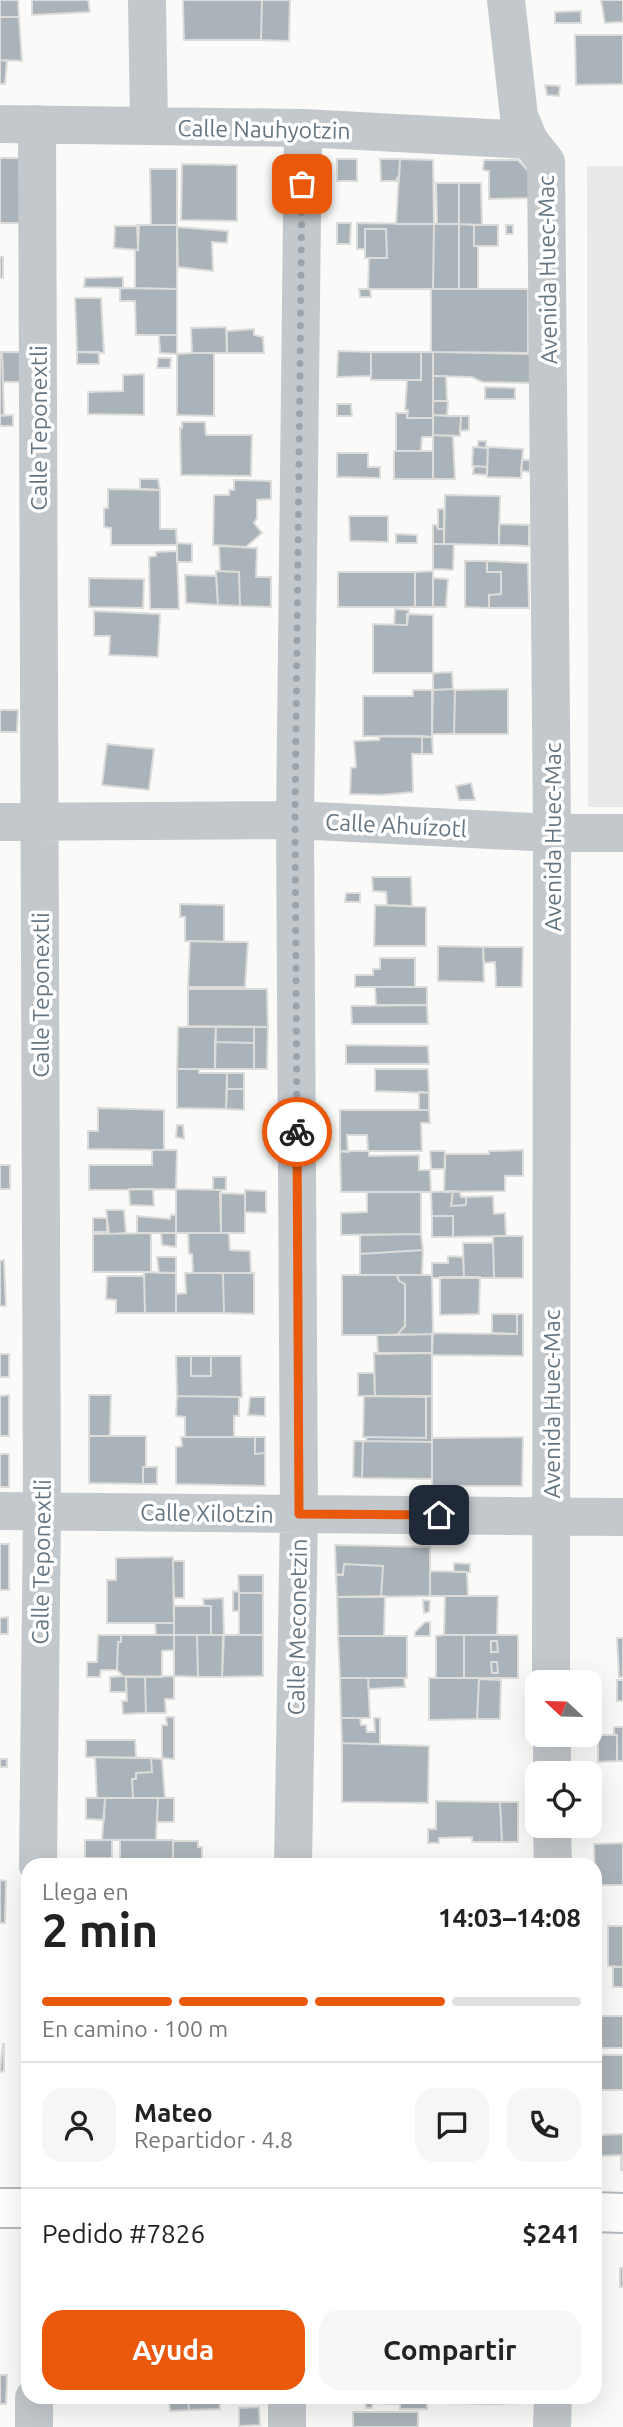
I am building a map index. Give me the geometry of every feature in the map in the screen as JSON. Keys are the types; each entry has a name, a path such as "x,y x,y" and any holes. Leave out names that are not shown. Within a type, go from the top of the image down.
{"street":[{"path":"147,0 149,126"},
{"name":"Avenida Huec-Mac","path":"506,0 519,116 529,140 546,162 552,833 551,1670"},
{"name":"Calle Nauhyotzin","path":"18,124 303,128 529,140"},
{"name":"Calle Teponextli","path":"18,124 39,821 42,1511 38,1858"},
{"name":"Calle Meconetzin","path":"293,1858 299,1514 295,820 303,128"},
{"name":"Calle Ahuízotl","path":"0,822 295,820 552,833 623,833"},
{"name":"Calle Xilotzin","path":"0,1511 623,1517"},
{"path":"552,1838 553,1858"},
{"path":"0,2208 21,2208"},
{"path":"602,2212 623,2213"},
{"path":"34,2404 34,2427"},
{"path":"287,2404 287,2427"},
{"path":"552,2427 553,2404"}],"shaded area":[{"path":"587,166 623,166 623,807 588,807"}],"building":[{"path":"0,0 18,0 19,17 0,17"},
{"path":"32,0 88,0 90,12 32,15"},
{"path":"183,0 262,0 261,40 184,40"},
{"path":"262,0 290,0 289,41 261,40"},
{"path":"601,0 623,0 623,22 605,23"},
{"path":"581,11 581,23 555,23 555,12"},
{"path":"0,17 19,17 22,61 0,60"},
{"path":"575,35 623,35 623,84 576,85"},
{"path":"0,60 7,61 5,84 0,84"},
{"path":"545,85 560,86 559,96 547,95"},
{"path":"0,158 27,158 27,223 0,223"},
{"path":"337,159 357,159 357,181 337,181"},
{"path":"380,159 400,159 397,181 381,181"},
{"path":"400,159 433,160 434,224 396,224"},
{"path":"484,160 518,160 531,174 531,198 489,199 489,171 483,170"},
{"path":"182,164 237,165 237,221 181,220"},
{"path":"150,169 177,169 177,225 151,225"},
{"path":"436,183 459,183 459,224 437,224"},
{"path":"459,183 481,183 482,225 459,224"},
{"path":"337,223 351,223 350,244 337,244"},
{"path":"357,223 434,224 433,289 368,289 369,258 387,258 386,229 365,229 365,249 357,249"},
{"path":"434,224 459,224 459,289 433,289"},
{"path":"459,224 474,225 474,246 478,246 478,289 459,289"},
{"path":"137,225 177,225 177,289 135,288"},
{"path":"474,225 498,225 498,246 474,246"},
{"path":"506,225 513,225 513,234 506,234"},
{"path":"115,226 139,226 138,250 114,248"},
{"path":"177,227 228,231 227,243 212,242 213,271 178,267"},
{"path":"365,229 386,229 387,258 365,258"},
{"path":"0,257 3,257 3,278 0,278"},
{"path":"123,277 123,288 84,287 85,278"},
{"path":"120,288 177,289 177,335 136,335 135,301 120,301"},
{"path":"359,289 370,289 371,297 360,297"},
{"path":"431,289 528,289 528,353 431,352"},
{"path":"75,298 101,298 104,353 77,352"},
{"path":"226,327 227,353 192,353 191,328"},
{"path":"254,329 254,335 263,337 264,353 227,353 227,331"},
{"path":"159,335 177,335 177,354 160,353"},
{"path":"338,351 371,352 371,376 337,377"},
{"path":"0,352 4,415 0,416"},
{"path":"2,352 25,352 24,382 3,382"},
{"path":"77,352 99,352 99,364 77,364"},
{"path":"371,352 421,352 421,380 371,380"},
{"path":"421,352 433,352 433,418 407,418 407,380 421,380"},
{"path":"433,352 530,354 530,383 482,382 472,377 433,376"},
{"path":"214,353 214,416 177,415 177,354"},
{"path":"158,358 171,358 170,368 157,368"},
{"path":"144,374 144,415 88,414 88,392 123,391 123,375"},
{"path":"433,376 446,376 447,401 433,401"},
{"path":"485,387 515,388 515,399 485,399"},
{"path":"433,401 448,401 447,416 433,415"},
{"path":"337,404 351,404 352,416 337,416"},
{"path":"396,413 407,413 407,418 433,418 433,437 422,437 421,451 396,451"},
{"path":"13,415 13,426 0,426 0,416"},
{"path":"433,415 461,416 460,436 433,435"},
{"path":"461,416 469,416 469,430 460,431"},
{"path":"182,422 205,422 206,435 252,435 251,476 181,475"},
{"path":"433,435 453,436 455,479 433,479"},
{"path":"478,441 486,441 486,448 478,447"},
{"path":"473,447 488,448 487,467 472,466"},
{"path":"488,447 523,449 521,478 487,477"},
{"path":"394,451 433,451 433,479 394,479"},
{"path":"337,453 368,453 368,467 380,467 380,478 337,477"},
{"path":"522,460 530,460 530,472 521,471"},
{"path":"474,466 487,467 487,475 473,474"},
{"path":"140,479 158,479 160,490 140,489"},
{"path":"234,480 271,481 271,499 257,500 257,518 254,523 262,533 246,547 213,545 214,495 229,495 229,490 234,490"},
{"path":"108,489 160,490 160,529 176,529 177,545 111,545 111,528 104,527"},
{"path":"445,495 500,496 499,545 444,544"},
{"path":"438,509 444,509 444,529 438,529"},
{"path":"349,516 388,516 388,542 350,541"},
{"path":"499,524 529,525 529,546 499,545"},
{"path":"433,525 444,529 444,544 433,544"},
{"path":"396,534 417,535 417,543 396,543"},
{"path":"177,543 192,544 192,562 177,562"},
{"path":"433,544 454,544 453,570 433,569"},
{"path":"219,546 257,548 256,577 271,577 271,607 240,606 239,572 220,571"},
{"path":"177,551 179,609 150,609 149,557 156,556 156,552"},
{"path":"465,561 487,561 487,572 501,572 501,594 489,595 489,608 465,607"},
{"path":"487,561 528,563 529,608 489,608 489,595 501,594 501,572 487,572"},
{"path":"216,571 239,572 240,606 218,605"},
{"path":"433,571 433,607 415,607 415,572"},
{"path":"338,572 415,572 415,607 338,607"},
{"path":"185,575 216,576 218,605 186,603"},
{"path":"89,578 144,579 143,608 89,607"},
{"path":"433,578 448,579 446,607 433,607"},
{"path":"395,609 409,610 407,625 394,625"},
{"path":"94,611 160,614 158,657 109,655 110,636 94,636"},
{"path":"407,614 433,615 433,673 373,673 373,624 407,625"},
{"path":"452,672 453,689 433,690 433,673"},
{"path":"453,689 454,734 432,734 433,690"},
{"path":"508,689 508,734 454,734 455,690"},
{"path":"413,690 432,690 432,737 363,736 363,696 413,696"},
{"path":"0,710 18,710 17,732 0,732"},
{"path":"380,736 422,736 422,754 412,754 413,792 350,794 351,768 356,767 354,741 379,740"},
{"path":"422,736 432,737 433,754 422,754"},
{"path":"107,744 154,749 149,790 102,785"},
{"path":"471,783 475,800 459,800 456,786"},
{"path":"372,877 411,877 412,906 387,905 386,892 373,891"},
{"path":"346,893 360,893 360,902 345,902"},
{"path":"180,904 224,905 224,942 185,941 185,917 180,917"},
{"path":"375,905 426,907 426,946 374,946"},
{"path":"190,941 248,942 245,987 188,987"},
{"path":"438,946 483,947 484,982 438,981"},
{"path":"483,947 523,947 522,987 496,987 495,962 484,963"},
{"path":"380,958 415,958 415,987 355,987 355,975 373,975 373,969 380,969"},
{"path":"375,987 427,987 427,1005 376,1005"},
{"path":"188,989 267,989 268,1027 188,1026"},
{"path":"427,1005 428,1024 352,1024 351,1006"},
{"path":"178,1027 216,1027 215,1069 177,1069"},
{"path":"216,1027 254,1027 254,1043 215,1042"},
{"path":"254,1027 268,1027 267,1069 254,1069"},
{"path":"215,1042 254,1043 254,1069 215,1069"},
{"path":"346,1045 428,1046 429,1064 346,1064"},
{"path":"177,1069 199,1069 199,1073 227,1073 226,1109 177,1108"},
{"path":"375,1069 428,1069 429,1093 375,1091"},
{"path":"227,1073 244,1073 244,1089 227,1089"},
{"path":"227,1089 244,1089 244,1110 226,1109"},
{"path":"419,1092 429,1093 429,1110 419,1110"},
{"path":"98,1108 164,1110 164,1150 88,1149 88,1131 98,1131"},
{"path":"340,1110 429,1110 430,1123 421,1123 422,1151 368,1151 367,1135 347,1135 348,1152 340,1151"},
{"path":"177,1125 183,1125 184,1139 176,1137"},
{"path":"152,1150 177,1150 176,1189 89,1190 89,1165 152,1165"},
{"path":"523,1150 523,1176 505,1176 505,1191 444,1192 445,1154 489,1154 489,1151"},
{"path":"340,1151 369,1151 369,1156 419,1155 419,1170 430,1170 431,1192 341,1192"},
{"path":"430,1151 445,1151 445,1169 431,1169"},
{"path":"0,1165 10,1165 10,1189 0,1189"},
{"path":"213,1177 226,1177 226,1190 213,1190"},
{"path":"129,1189 153,1189 154,1206 130,1205"},
{"path":"176,1189 221,1190 221,1233 176,1233"},
{"path":"245,1190 266,1191 266,1213 245,1212"},
{"path":"453,1191 466,1197 466,1205 451,1206"},
{"path":"453,1191 451,1206 466,1205 466,1197 493,1196 494,1214 505,1213 506,1236 453,1237 453,1216 432,1216 431,1192"},
{"path":"367,1192 421,1192 421,1234 341,1235 341,1213 367,1212"},
{"path":"220,1193 245,1194 245,1233 221,1233"},
{"path":"106,1210 124,1210 126,1233 109,1234"},
{"path":"171,1215 176,1215 176,1233 137,1233 137,1216 170,1219"},
{"path":"432,1216 453,1216 453,1237 432,1237"},
{"path":"93,1218 107,1218 107,1232 93,1232"},
{"path":"151,1233 151,1272 93,1272 93,1234"},
{"path":"161,1233 176,1233 176,1247 162,1245"},
{"path":"188,1233 229,1233 230,1250 250,1251 251,1273 193,1273"},
{"path":"421,1234 423,1250 360,1254 360,1235"},
{"path":"493,1236 523,1236 523,1278 494,1278"},
{"path":"463,1243 493,1243 494,1278 464,1278"},
{"path":"423,1250 422,1275 360,1275 360,1254"},
{"path":"448,1256 463,1257 464,1278 432,1278 432,1263 448,1263"},
{"path":"157,1257 176,1257 176,1273 159,1273"},
{"path":"4,1260 6,1306 0,1306 0,1261"},
{"path":"144,1272 176,1273 176,1313 145,1313"},
{"path":"185,1273 223,1273 224,1313 176,1313 176,1294 186,1293"},
{"path":"223,1273 254,1273 254,1314 224,1313"},
{"path":"342,1275 397,1275 399,1281 405,1284 405,1326 397,1335 342,1335"},
{"path":"397,1275 432,1275 433,1334 397,1335 405,1326 405,1284 399,1281"},
{"path":"107,1276 144,1276 145,1313 116,1313 116,1300 106,1299"},
{"path":"440,1277 480,1277 479,1314 440,1315"},
{"path":"492,1314 517,1314 517,1334 492,1333"},
{"path":"517,1314 523,1314 523,1356 432,1355 432,1333 517,1334"},
{"path":"433,1334 432,1353 378,1354 377,1335"},
{"path":"374,1353 432,1353 432,1396 375,1396"},
{"path":"0,1354 9,1354 9,1377 0,1377"},
{"path":"176,1356 191,1356 191,1376 211,1376 211,1356 241,1356 242,1397 177,1396"},
{"path":"191,1356 211,1356 211,1376 191,1376"},
{"path":"358,1373 374,1373 375,1396 358,1396"},
{"path":"9,1395 9,1436 0,1436 0,1396"},
{"path":"89,1395 111,1395 110,1436 89,1436"},
{"path":"177,1396 239,1397 239,1416 234,1416 234,1437 185,1437 185,1417 176,1416"},
{"path":"364,1396 426,1397 426,1438 363,1437"},
{"path":"432,1396 432,1442 366,1441 367,1437 426,1438 426,1397"},
{"path":"250,1397 265,1397 265,1416 248,1415"},
{"path":"89,1436 146,1436 143,1484 89,1483"},
{"path":"181,1437 255,1437 255,1454 265,1453 265,1486 176,1484 176,1447 182,1446"},
{"path":"255,1437 265,1437 265,1453 255,1454"},
{"path":"523,1437 522,1486 432,1486 432,1438"},
{"path":"354,1441 363,1441 362,1478 353,1477"},
{"path":"363,1441 432,1442 432,1479 362,1478"},
{"path":"0,1454 9,1454 9,1487 0,1487"},
{"path":"143,1467 157,1467 157,1484 143,1484"},
{"path":"0,1544 9,1544 9,1590 0,1590"},
{"path":"335,1545 430,1547 430,1596 381,1597 383,1566 344,1564 343,1575 336,1574"},
{"path":"173,1557 174,1623 107,1623 107,1580 116,1580 116,1558"},
{"path":"173,1561 184,1561 184,1598 174,1598"},
{"path":"454,1563 470,1564 470,1572 454,1572"},
{"path":"344,1564 383,1566 381,1597 337,1597 336,1574 343,1575"},
{"path":"430,1571 467,1572 468,1596 430,1596"},
{"path":"238,1575 263,1575 263,1593 239,1593"},
{"path":"233,1591 239,1592 239,1611 233,1611"},
{"path":"239,1593 263,1593 263,1635 239,1635"},
{"path":"385,1596 384,1636 338,1636 337,1597"},
{"path":"445,1596 498,1596 497,1635 444,1635"},
{"path":"223,1598 224,1635 211,1635 211,1606 204,1606 203,1599"},
{"path":"423,1600 430,1601 429,1612 424,1613"},
{"path":"174,1606 211,1606 211,1635 174,1635"},
{"path":"8,1617 8,1634 0,1634 0,1618"},
{"path":"425,1622 430,1622 430,1636 415,1636 415,1632"},
{"path":"155,1623 174,1623 174,1635 156,1635"},
{"path":"98,1635 121,1635 121,1642 118,1642 117,1670 101,1670 100,1677 87,1677 87,1662 97,1662"},
{"path":"121,1635 174,1635 174,1650 162,1651 162,1677 123,1676 117,1670 118,1642 121,1642"},
{"path":"174,1635 197,1635 198,1677 174,1676"},
{"path":"197,1635 223,1635 222,1677 198,1677"},
{"path":"224,1635 263,1635 263,1676 222,1677"},
{"path":"464,1635 464,1678 436,1678 436,1636"},
{"path":"464,1635 518,1635 518,1678 464,1678","holes":["491,1641 497,1641 498,1652 491,1652","491,1662 497,1662 498,1673 492,1673"]},
{"path":"338,1636 407,1636 407,1678 340,1678"},
{"path":"617,1638 623,1638 623,1677 619,1677"},
{"path":"491,1641 497,1641 498,1652 491,1652"},
{"path":"491,1662 497,1662 498,1673 492,1673"},
{"path":"174,1676 174,1699 165,1699 166,1713 146,1713 145,1677"},
{"path":"110,1677 126,1677 126,1692 110,1692"},
{"path":"126,1677 145,1677 146,1713 123,1714 122,1701 127,1701"},
{"path":"340,1678 368,1678 370,1718 341,1718"},
{"path":"368,1678 404,1678 405,1687 369,1689"},
{"path":"429,1678 482,1678 479,1679 477,1719 429,1720"},
{"path":"479,1679 501,1680 500,1719 477,1719"},
{"path":"617,1680 623,1680 623,1701 617,1701"},
{"path":"166,1717 174,1717 174,1759 162,1758 162,1725 167,1725"},
{"path":"341,1718 360,1718 361,1725 366,1725 367,1732 375,1732 374,1718 380,1718 380,1744 342,1743"},
{"path":"614,1727 623,1727 623,1761 617,1761 617,1735 614,1735"},
{"path":"602,1735 617,1735 617,1761 598,1761 598,1747 602,1747"},
{"path":"86,1740 135,1740 136,1758 86,1757"},
{"path":"342,1743 429,1746 428,1803 342,1802"},
{"path":"95,1757 151,1758 152,1772 136,1773 136,1779 132,1779 133,1798 97,1798"},
{"path":"151,1758 162,1759 165,1798 133,1798 132,1779 136,1779 136,1773 152,1772"},
{"path":"0,1759 7,1759 7,1767 0,1767"},
{"path":"86,1798 105,1798 104,1820 86,1819"},
{"path":"105,1798 158,1798 156,1840 102,1840"},
{"path":"158,1798 174,1798 174,1822 157,1822"},
{"path":"436,1801 500,1802 502,1842 472,1842 472,1837 439,1838 439,1843 428,1843 428,1829 436,1829"},
{"path":"500,1802 518,1802 518,1842 502,1842"},
{"path":"85,1840 112,1840 112,1858 85,1858"},
{"path":"120,1840 173,1840 173,1858 120,1858"},
{"path":"173,1841 198,1841 198,1847 202,1847 202,1858 173,1858"},
{"path":"623,1843 623,1885 602,1885 602,1858 594,1858 594,1844"},
{"path":"0,1880 6,1881 5,1923 0,1923"},
{"path":"608,1926 623,1926 623,1967 608,1966"},
{"path":"613,1967 623,1967 623,1987 613,1987"},
{"path":"602,2016 623,2016 623,2048 602,2048"},
{"path":"3,2044 4,2071 0,2072"},
{"path":"602,2055 623,2055 623,2090 602,2090"},
{"path":"623,2134 623,2170 621,2155 602,2156 602,2135"},
{"path":"620,2268 623,2268 623,2287 620,2287"},
{"path":"0,2375 7,2375 6,2404 0,2404"},
{"path":"169,2404 188,2404 189,2410 170,2411"},
{"path":"188,2404 220,2404 220,2409 189,2410"},
{"path":"400,2404 427,2404 427,2409 400,2409"},
{"path":"259,2407 260,2425 239,2426 239,2408"},
{"path":"353,2412 418,2412 418,2427 353,2427"}],"way so far":[{"path":"297,1132 295,820 302,184"}],"route":[{"path":"297,1132 299,1514 439,1515"}]}
